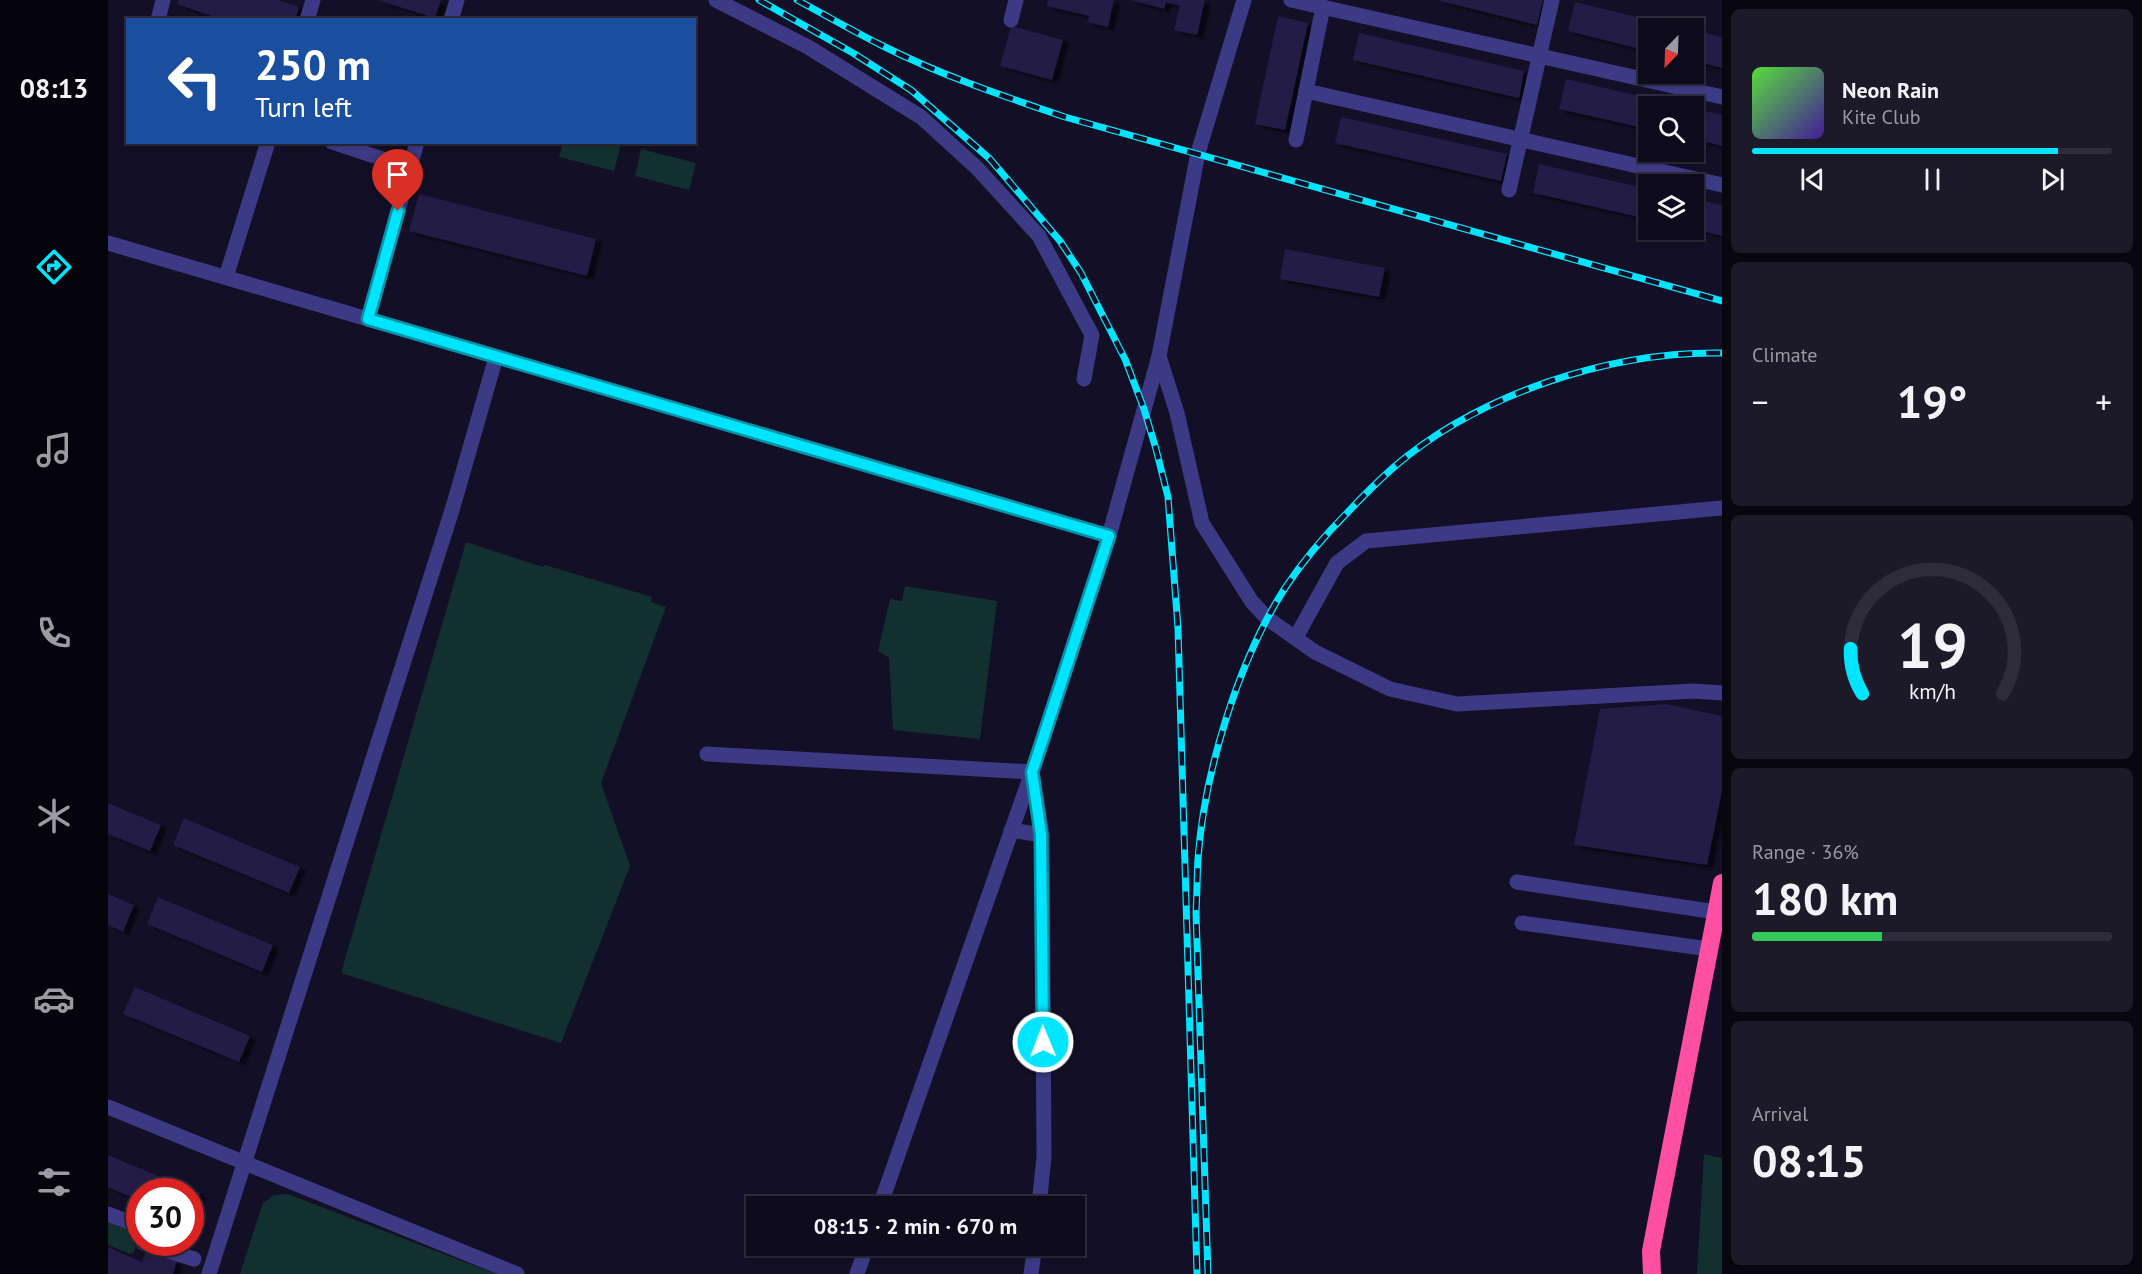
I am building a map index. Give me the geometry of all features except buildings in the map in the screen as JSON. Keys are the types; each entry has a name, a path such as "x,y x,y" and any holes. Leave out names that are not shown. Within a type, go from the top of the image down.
{"highway":[{"path":"1652,1274 1651,1251 1722,883"}],"street":[{"path":"158,18 163,0"},
{"path":"308,18 313,0"},
{"path":"452,18 457,0"},
{"path":"716,0 808,47 921,117 977,168 1039,236 1092,335 1084,379"},
{"path":"1011,20 1016,0"},
{"path":"883,1196 1032,772 1109,536 1159,356 1198,153 1244,0"},
{"path":"1291,0 1323,7 1350,7 1540,56 1722,97"},
{"path":"1509,190 1552,0"},
{"path":"1296,140 1323,7"},
{"path":"1306,91 1722,186"},
{"path":"226,278 267,144"},
{"path":"338,144 410,168"},
{"path":"368,319 416,144"},
{"path":"108,243 1109,536"},
{"path":"1159,356 1177,413 1202,523 1252,602 1268,619 1315,652 1390,689 1457,704 1694,691 1722,693"},
{"path":"209,1274 453,507 496,357"},
{"path":"1296,637 1337,563 1366,541 1722,508"},
{"path":"707,754 1032,772"},
{"path":"1032,772 1041,835 1044,1157 1040,1196"},
{"path":"1011,830 1041,835"},
{"path":"1517,882 1716,912"},
{"path":"1522,923 1709,949"},
{"path":"108,1107 517,1274"},
{"path":"108,1214 126,1221"},
{"path":"178,1256 194,1260"},
{"path":"857,1274 863,1256"},
{"path":"1032,1274 1034,1256"}],"green space":[{"path":"563,144 621,144 614,171 559,157"},
{"path":"641,149 696,163 689,190 635,176"},
{"path":"466,542 543,567 545,565 652,597 651,602 666,607 601,783 630,866 561,1043 341,973"},
{"path":"905,586 997,601 980,739 893,730 889,658 878,651 890,599 902,601"},
{"path":"1704,1154 1722,1158 1722,1274 1697,1274"},
{"path":"288,1194 496,1274 240,1274 263,1203 274,1195"},
{"path":"108,1221 126,1228 126,1252 108,1245"}],"railway":[{"path":"759,0 853,53 911,90 990,159 1060,241 1081,273 1125,359 1144,409 1168,497 1178,628 1197,1274"},
{"path":"797,0 903,56 995,93 1065,117 1722,301"},
{"path":"1208,1274 1196,913 1198,859 1208,791 1226,719 1238,683 1268,617 1285,588 1307,558 1365,494 1394,467 1428,441 1465,418 1506,398 1591,369 1679,354 1722,353"}],"route":[{"path":"398,211 368,319 1109,536 1032,772 1041,835 1043,1042"}]}
